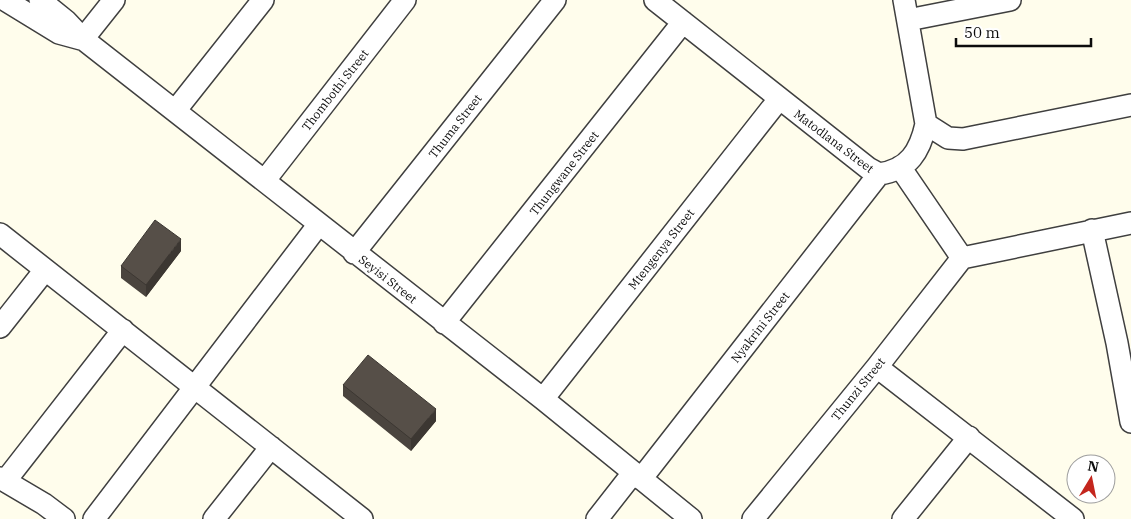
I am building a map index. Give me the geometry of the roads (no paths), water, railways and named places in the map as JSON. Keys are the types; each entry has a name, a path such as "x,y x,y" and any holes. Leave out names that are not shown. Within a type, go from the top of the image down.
{"street":[{"name":"Seyisi Street","path":"5,0 59,33 83,39"},
{"name":"Seyisi Street","path":"40,0 66,21 83,39 264,180 354,253 543,399 691,519"},
{"path":"83,39 114,0"},
{"path":"175,111 263,0"},
{"name":"Thombothi Street","path":"264,180 405,0"},
{"name":"Thuma Street","path":"354,253 555,0"},
{"name":"Matodlana Street","path":"655,0 868,168 879,174 886,173 910,161 921,145 926,124 906,10"},
{"path":"906,10 1010,0"},
{"name":"Thungwane Street","path":"444,323 683,22"},
{"name":"Mtengenya Street","path":"543,399 780,99"},
{"path":"926,124 948,138 963,139 1131,105"},
{"path":"900,167 962,258 1131,223"},
{"name":"Nyakrini Street","path":"597,519 637,476 879,174"},
{"path":"94,519 319,224"},
{"path":"1092,230 1124,342 1131,422"},
{"path":"0,234 271,447 350,515"},
{"name":"Thunzi Street","path":"753,519 877,367 962,258"},
{"path":"0,327 45,270"},
{"path":"64,519 44,504 3,479 123,330"},
{"path":"877,367 969,437 1046,511 1073,519"},
{"path":"903,519 969,437"},
{"path":"214,519 271,447"}]}
